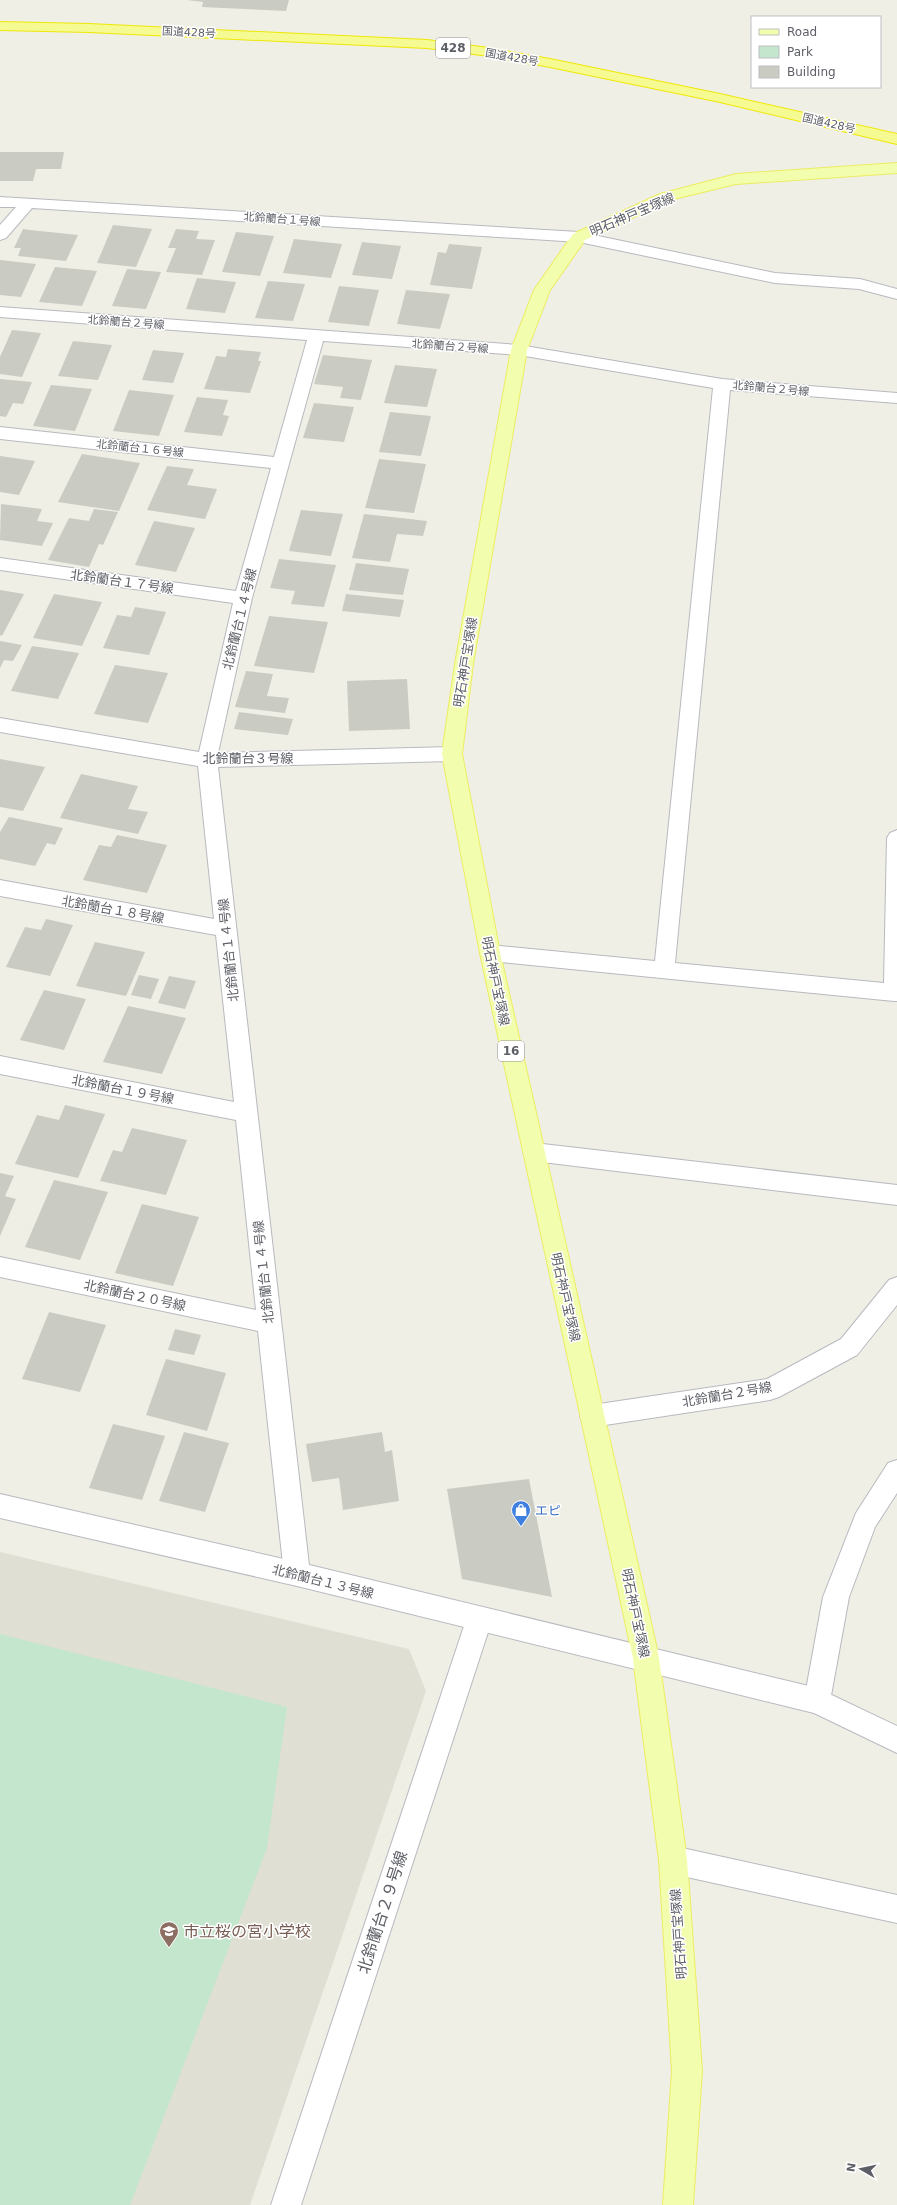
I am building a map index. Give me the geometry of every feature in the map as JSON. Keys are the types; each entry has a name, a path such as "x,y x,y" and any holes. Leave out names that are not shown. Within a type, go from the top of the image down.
{"highway":[{"name":"国道428号","path":"0,26 89,28 428,44 489,52 720,98 897,139"}],"main road":[{"name":"明石神戸宝塚線","path":"678,2205 687,2070 673,1860 646,1658 490,953 452,754 465,656 520,350 542,290 579,237 665,197 736,178 897,168"}],"street":[{"path":"0,202 28,203"},
{"name":"北鈴蘭台１号線","path":"28,203 579,237 775,278 860,284 897,294"},
{"path":"0,235 28,203"},
{"name":"北鈴蘭台２号線","path":"0,312 316,337 520,350 722,384 897,398"},
{"name":"北鈴蘭台１４号線","path":"297,1574 207,760 243,598 316,337"},
{"path":"664,971 722,384"},
{"name":"北鈴蘭台１６号線","path":"0,433 281,463"},
{"name":"北鈴蘭台１７号線","path":"0,564 243,598"},
{"name":"北鈴蘭台３号線","path":"0,725 207,760 452,754"},
{"path":"490,953 895,993 897,838"},
{"name":"北鈴蘭台１８号線","path":"0,888 225,929"},
{"name":"北鈴蘭台１９号線","path":"0,1065 246,1113"},
{"path":"534,1152 897,1195"},
{"name":"北鈴蘭台２０号線","path":"0,1267 269,1323"},
{"name":"北鈴蘭台２号線","path":"592,1416 770,1389 849,1347 897,1287"},
{"path":"817,1701 836,1597 865,1521 897,1471"},
{"name":"北鈴蘭台１３号線","path":"0,1506 297,1574 479,1620 646,1658 817,1701 897,1740"},
{"name":"北鈴蘭台２９号線","path":"286,2205 479,1620"},
{"path":"673,1860 897,1909"}],"shaded area":[{"name":"市立桜の宮小学校","path":"0,1552 409,1649 426,1691 250,2205 0,2205"}],"green space":[{"path":"0,1634 287,1707 267,1848 130,2205 0,2205"}],"building":[{"path":"187,0 289,0 286,11 202,7 203,2"},
{"path":"0,152 64,152 61,169 36,169 33,181 0,181"},
{"path":"113,225 152,229 136,267 97,263"},
{"path":"23,229 78,235 66,261 18,256 21,248 14,248"},
{"path":"176,229 199,231 196,239 215,240 202,275 166,272 176,248 168,248"},
{"path":"236,232 274,236 260,276 222,272"},
{"path":"294,239 342,244 331,278 283,273"},
{"path":"362,242 401,246 392,279 352,275"},
{"path":"449,244 482,247 472,289 430,285 438,252 446,253"},
{"path":"0,260 36,264 21,297 0,295"},
{"path":"55,267 97,271 82,306 39,302"},
{"path":"127,269 161,272 146,309 112,306"},
{"path":"197,278 236,282 225,313 186,309"},
{"path":"268,281 305,284 293,321 255,318"},
{"path":"339,286 379,290 369,326 328,322"},
{"path":"406,290 450,294 440,329 397,324"},
{"path":"12,330 41,333 22,377 0,374 0,357"},
{"path":"73,341 112,345 98,380 58,376"},
{"path":"228,349 261,352 258,361 261,361 250,393 204,389 216,356 226,357"},
{"path":"153,350 184,353 173,383 142,380"},
{"path":"323,355 372,360 361,400 340,398 343,387 314,384"},
{"path":"395,365 437,369 427,407 384,403"},
{"path":"0,379 32,382 23,404 13,403 6,417 0,416"},
{"path":"51,385 92,389 75,431 33,426"},
{"path":"129,390 174,395 159,436 113,431"},
{"path":"197,397 228,400 223,415 229,416 222,436 184,432"},
{"path":"314,403 354,407 344,442 303,438"},
{"path":"390,412 431,416 421,456 379,452"},
{"path":"82,454 140,463 119,511 58,502"},
{"path":"0,456 35,461 19,495 0,492"},
{"path":"379,459 426,464 414,513 365,508"},
{"path":"167,466 194,469 187,485 217,489 205,519 147,510"},
{"path":"1,504 42,509 37,521 53,523 42,546 0,540"},
{"path":"94,509 118,512 103,545 99,544 89,567 48,560 69,518 89,521"},
{"path":"301,510 343,514 331,556 289,551"},
{"path":"364,514 427,521 423,536 397,534 390,562 352,558"},
{"path":"154,521 195,528 176,572 135,565"},
{"path":"279,559 336,565 324,607 291,604 295,591 270,588"},
{"path":"356,563 409,569 403,595 349,590"},
{"path":"0,590 24,594 2,636 0,635"},
{"path":"54,594 102,602 82,646 33,638"},
{"path":"346,594 404,600 400,617 342,611"},
{"path":"135,607 166,612 149,655 103,648 117,615 131,617"},
{"path":"269,616 328,622 314,673 254,666"},
{"path":"0,641 22,645 13,661 4,660 0,668"},
{"path":"32,646 79,653 58,699 11,691"},
{"path":"115,665 168,673 148,723 94,714"},
{"path":"246,671 273,674 267,696 289,698 285,713 235,707"},
{"path":"407,679 410,729 349,731 347,681"},
{"path":"239,712 293,719 288,735 234,729"},
{"path":"0,759 45,767 23,811 0,807"},
{"path":"81,774 138,786 128,809 148,812 138,834 60,818"},
{"path":"9,817 63,828 55,845 47,843 35,866 0,859 0,832"},
{"path":"117,835 167,845 147,893 83,880 99,845 111,847"},
{"path":"46,919 73,925 50,976 6,967 25,927 41,930"},
{"path":"95,942 145,952 126,996 76,986"},
{"path":"139,975 159,979 151,999 131,995"},
{"path":"169,976 196,981 185,1009 158,1003"},
{"path":"44,990 86,999 64,1050 20,1040"},
{"path":"128,1006 186,1018 162,1074 103,1062"},
{"path":"65,1105 105,1114 78,1178 15,1164 37,1115 59,1120"},
{"path":"132,1128 187,1140 166,1195 100,1181 113,1150 122,1152"},
{"path":"0,1173 14,1176 5,1196 16,1199 0,1236"},
{"path":"54,1180 108,1192 80,1260 25,1247"},
{"path":"142,1204 199,1217 173,1286 115,1273"},
{"path":"49,1312 106,1325 80,1392 22,1379"},
{"path":"175,1329 201,1335 194,1355 168,1350"},
{"path":"166,1359 226,1373 207,1431 146,1415"},
{"path":"113,1424 165,1436 142,1500 89,1488"},
{"path":"184,1432 229,1443 205,1512 159,1501"},
{"path":"382,1432 385,1452 392,1450 399,1501 343,1510 339,1478 312,1482 306,1444"},
{"path":"529,1479 552,1597 462,1579 447,1489"}],"place":[{"name":"エピ","path":"521,1527"},
{"name":"市立桜の宮小学校","path":"169,1948"}]}
